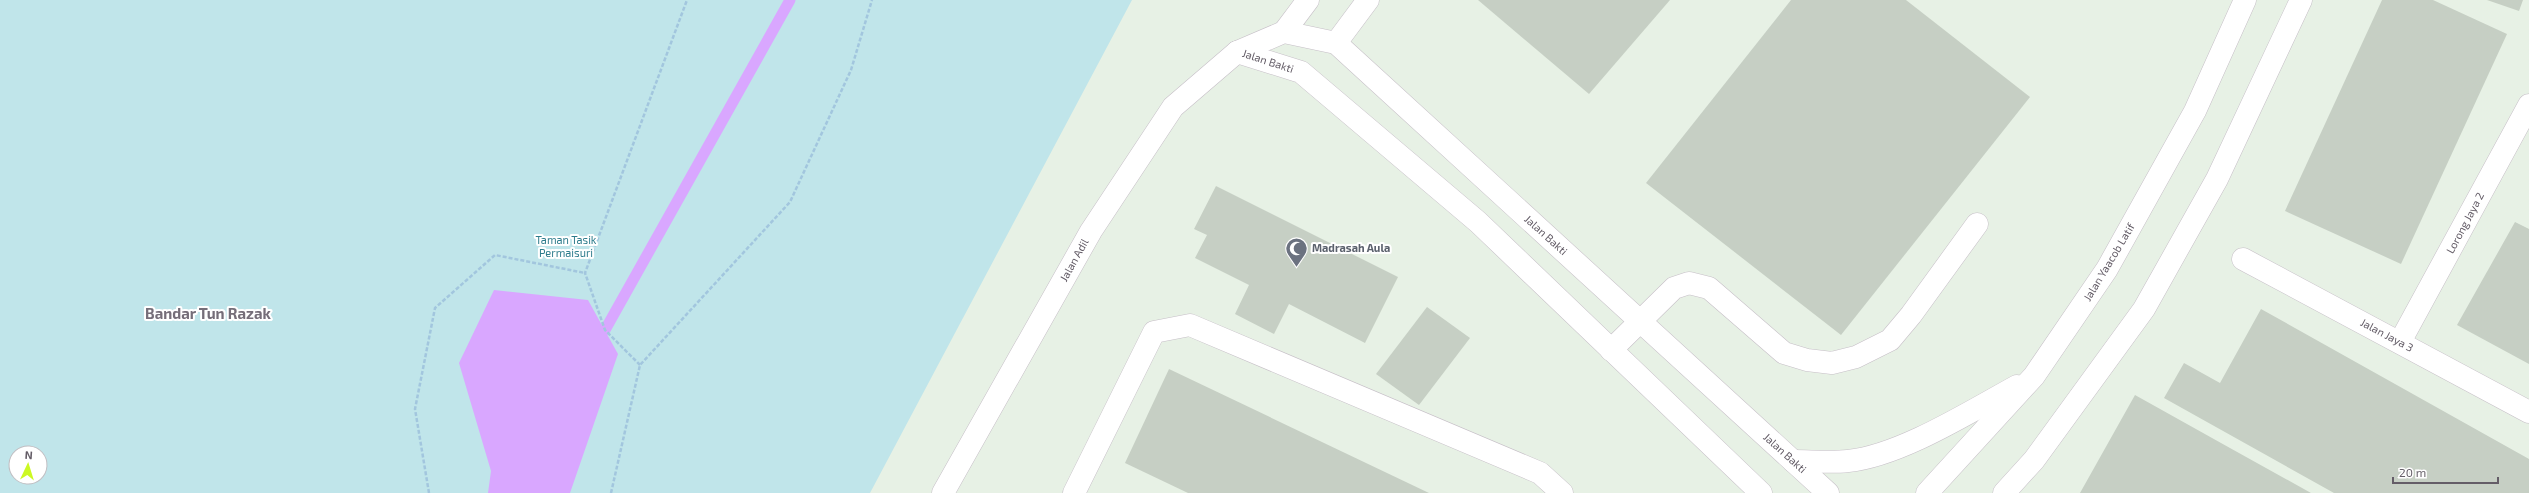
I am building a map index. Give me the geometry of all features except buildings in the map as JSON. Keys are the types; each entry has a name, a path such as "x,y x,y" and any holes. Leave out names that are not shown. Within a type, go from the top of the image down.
{"street":[{"path":"1308,0 1284,32 1336,43 1368,0"},
{"name":"Jalan Yaacob Latif","path":"1927,493 2034,376 2107,269 2194,111 2245,0"},
{"path":"2004,493 2034,460 2144,309 2217,179 2301,0"},
{"name":"Jalan Bakti","path":"1237,52 1284,32"},
{"name":"Jalan Bakti","path":"1336,43 1828,493"},
{"name":"Jalan Bakti","path":"1237,52 1301,72 1478,222 1761,493"},
{"name":"Jalan Adil","path":"943,493 1091,231 1169,113 1237,52"},
{"name":"Lorong Jaya 2","path":"2400,342 2529,105"},
{"path":"1611,350 1674,288 1689,283 1709,288 1784,353 1807,360 1832,363 1856,357 1890,340 1911,315 1977,224"},
{"name":"Jalan Jaya 3","path":"2243,259 2529,412"},
{"path":"1074,493 1154,332 1190,325 1540,473 1562,493"},
{"path":"1793,461 1848,461 1886,453 1958,418 2034,376"}],"path":[{"path":"640,365 605,330 585,272 687,0"},
{"path":"611,493 640,365 790,202 851,70 872,0"},
{"path":"429,493 415,409 435,308 495,255 585,272"}],"green space":[{"name":"Taman Tasik Permaisuri","path":"0,0 1132,0 870,493 0,493"}],"shaded area":[{"path":"494,290 588,300 618,354 570,493 488,493 491,471 459,363"}],"waterway":[{"path":"605,330 790,0"}],"place":[{"name":"Madrasah Aula","path":"1297,268"}],"district":[{"name":"Bandar Tun Razak","path":"208,314"}]}
